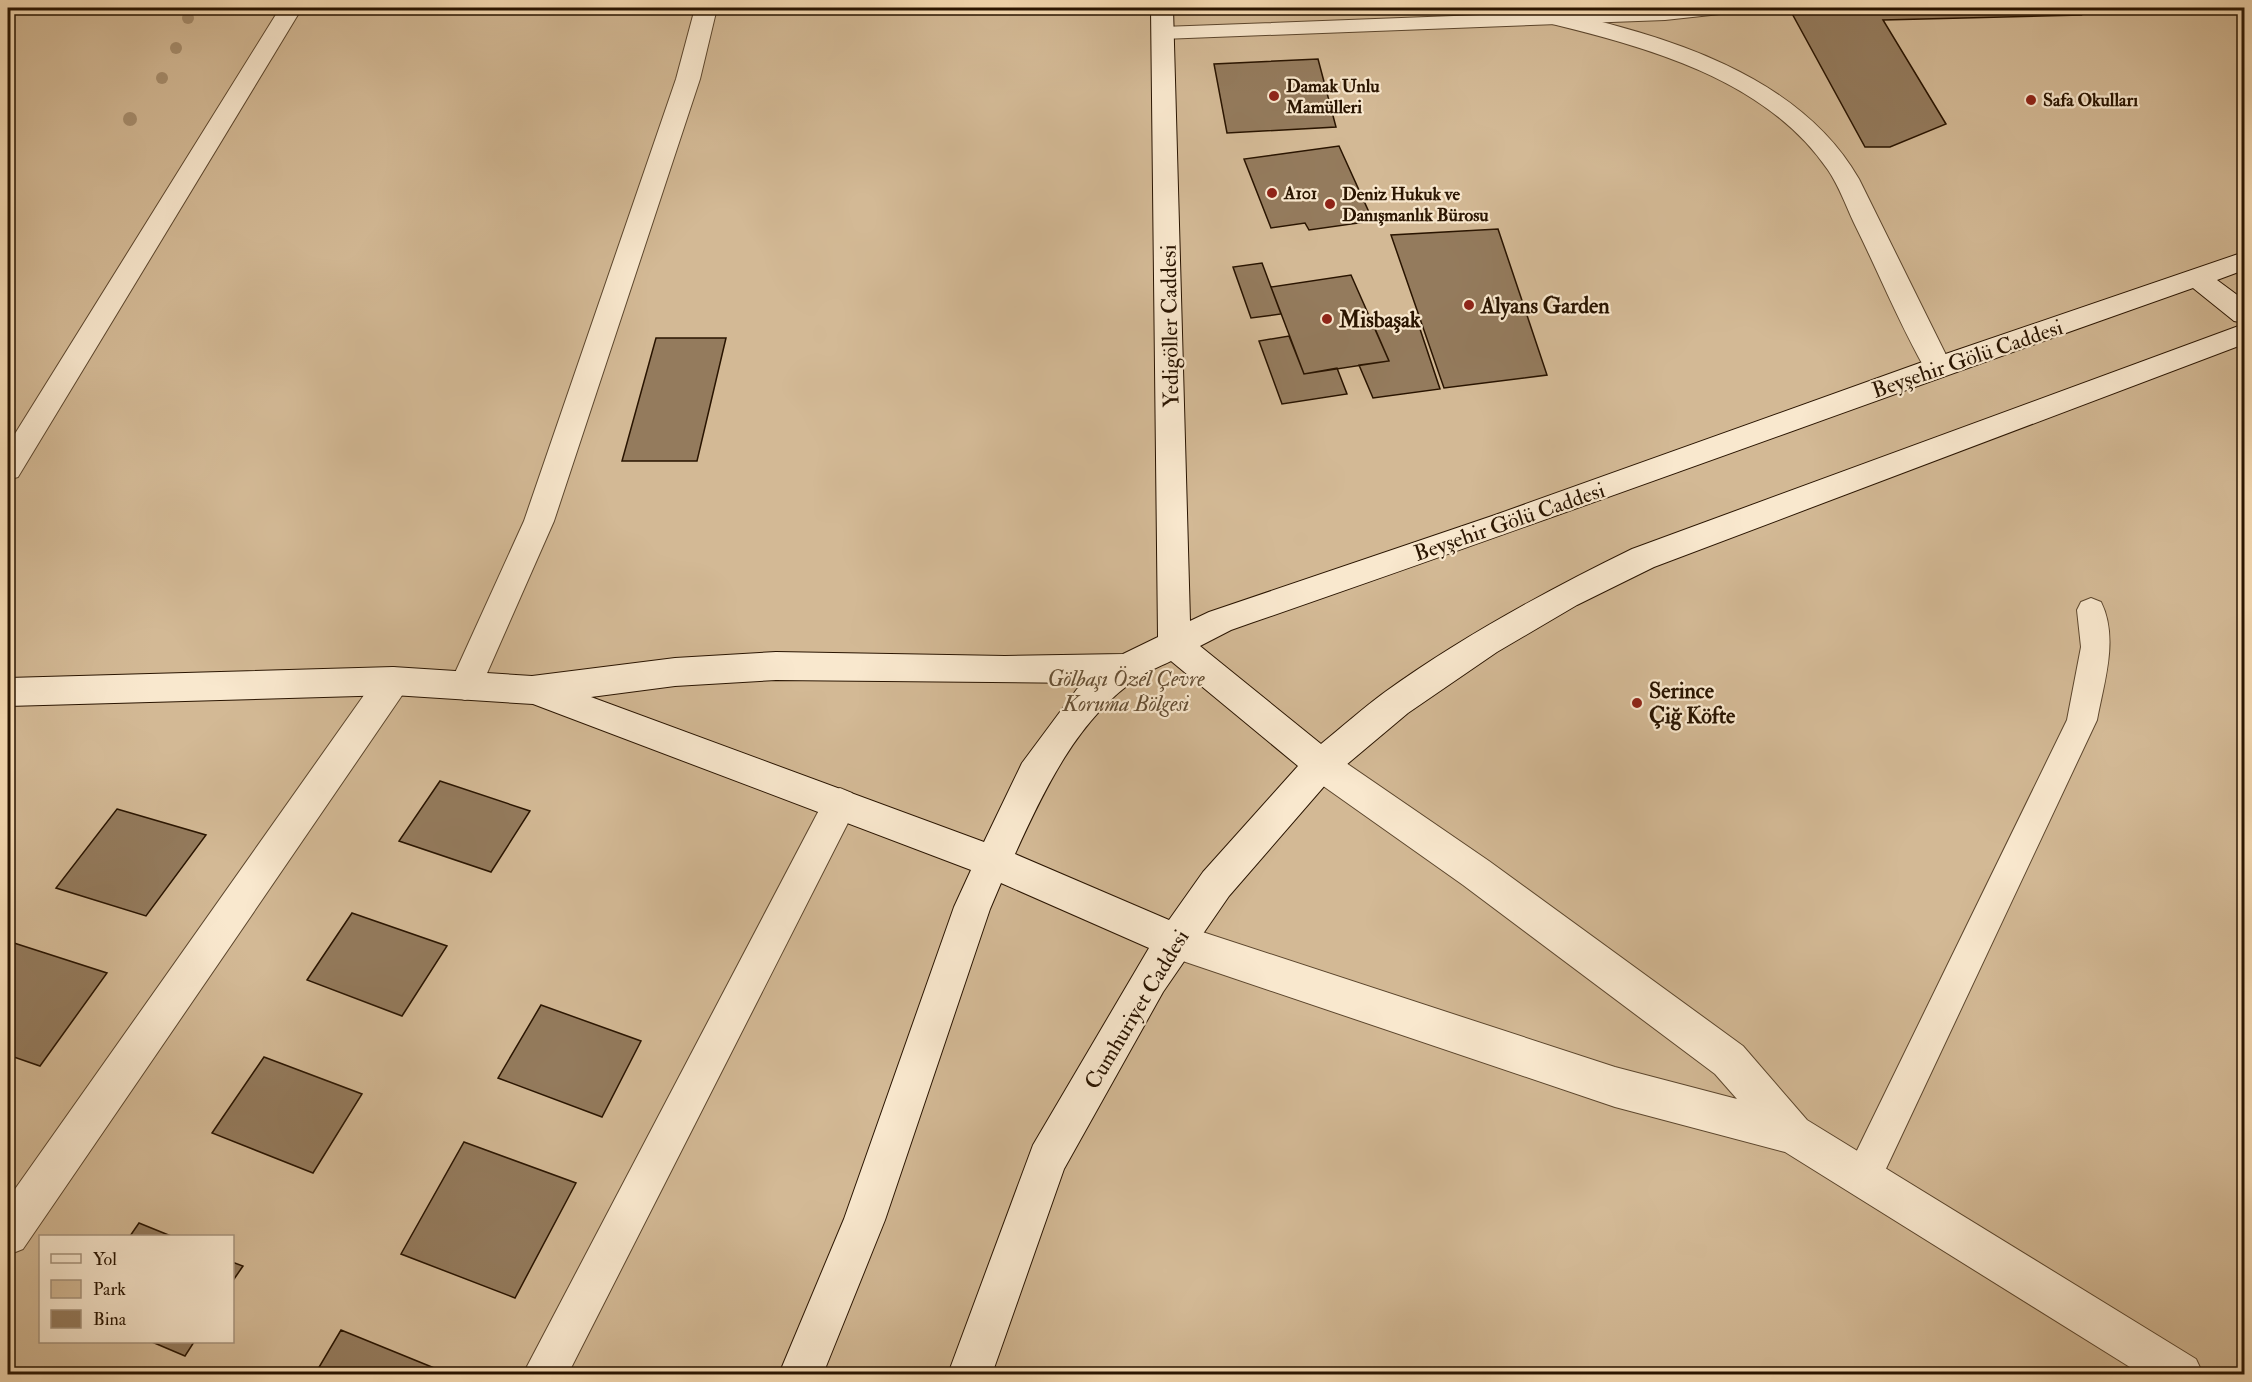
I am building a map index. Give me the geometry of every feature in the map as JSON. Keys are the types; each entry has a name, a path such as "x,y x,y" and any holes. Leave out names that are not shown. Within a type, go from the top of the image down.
{"street":[{"path":"8,469 291,8"},
{"path":"465,686 539,521 688,79 706,8"},
{"path":"1551,17 1616,32 1724,74 1764,97 1811,132 1838,165 1938,367"},
{"name":"Yedigöller Caddesi","path":"1162,20 1174,644"},
{"name":"Beyşehir Gölü Caddesi","path":"801,1374 864,1220 972,907 1034,774 1064,730 1089,699 1126,668 1220,621 1506,523 1938,367 2244,261"},
{"path":"2197,278 2244,314"},
{"name":"Cumhuriyet Caddesi","path":"970,1374 1047,1159 1124,1022 1175,941 1216,884 1278,811 1321,765 1396,703 1486,642 1566,597 1643,558 2244,334"},
{"path":"1174,644 1321,765 1476,873 1729,1060 1793,1134"},
{"path":"8,692 393,681 532,690 675,672 776,666 1005,670 1126,668"},
{"path":"8,1234 393,681"},
{"path":"532,690 993,862 1175,941 1615,1087 1793,1134 2181,1374"},
{"path":"545,1374 840,804"}],"lane":[{"path":"1162,20 1551,17 1665,14 1720,8"},
{"path":"1863,1177 2082,720 2096,647 2091,610"}],"green space":[{"name":"Gölbaşı Özel Çevre Koruma Bölgesi","path":"8,8 2244,8 2244,1374 8,1374"}],"building":[{"path":"1789,8 2075,8 2081,15 1883,20 1946,124 1890,147 1865,147"},
{"name":"Damak Unlu Mamülleri","path":"1318,59 1336,127 1227,133 1214,64"},
{"path":"1339,146 1373,221 1309,230 1305,223 1271,228 1244,159"},
{"name":"Alyans Garden","path":"1498,229 1547,375 1444,388 1391,235"},
{"path":"1262,263 1281,314 1251,318 1233,267"},
{"name":"Misbaşak","path":"1351,275 1389,361 1304,374 1271,287"},
{"path":"1418,323 1440,389 1373,398 1359,365 1389,361 1373,324"},
{"path":"1289,336 1304,374 1337,368 1347,394 1282,404 1259,341"},
{"path":"656,338 726,338 697,461 622,461"},
{"path":"440,781 530,811 491,872 399,841"},
{"path":"117,809 206,835 146,916 56,888"},
{"path":"352,913 447,946 402,1016 307,980"},
{"path":"14,943 107,973 40,1066 8,1055 8,952"},
{"path":"541,1005 641,1041 602,1117 498,1078"},
{"path":"264,1057 362,1094 313,1173 212,1133"},
{"path":"464,1142 576,1183 515,1298 401,1254"},
{"path":"139,1223 169,1235 131,1235"},
{"path":"234,1263 243,1266 234,1279"},
{"path":"341,1330 449,1374 315,1374"},
{"path":"154,1343 193,1343 185,1356"}],"place":[{"name":"Damak Unlu Mamülleri","path":"1274,96"},
{"name":"Safa Okulları","path":"2031,100"},
{"name":"A101","path":"1272,193"},
{"name":"Deniz Hukuk ve Danışmanlık Bürosu","path":"1330,204"},
{"name":"Alyans Garden","path":"1469,305"},
{"name":"Misbaşak","path":"1327,319"},
{"name":"Serince Çiğ Köfte","path":"1637,703"}]}
